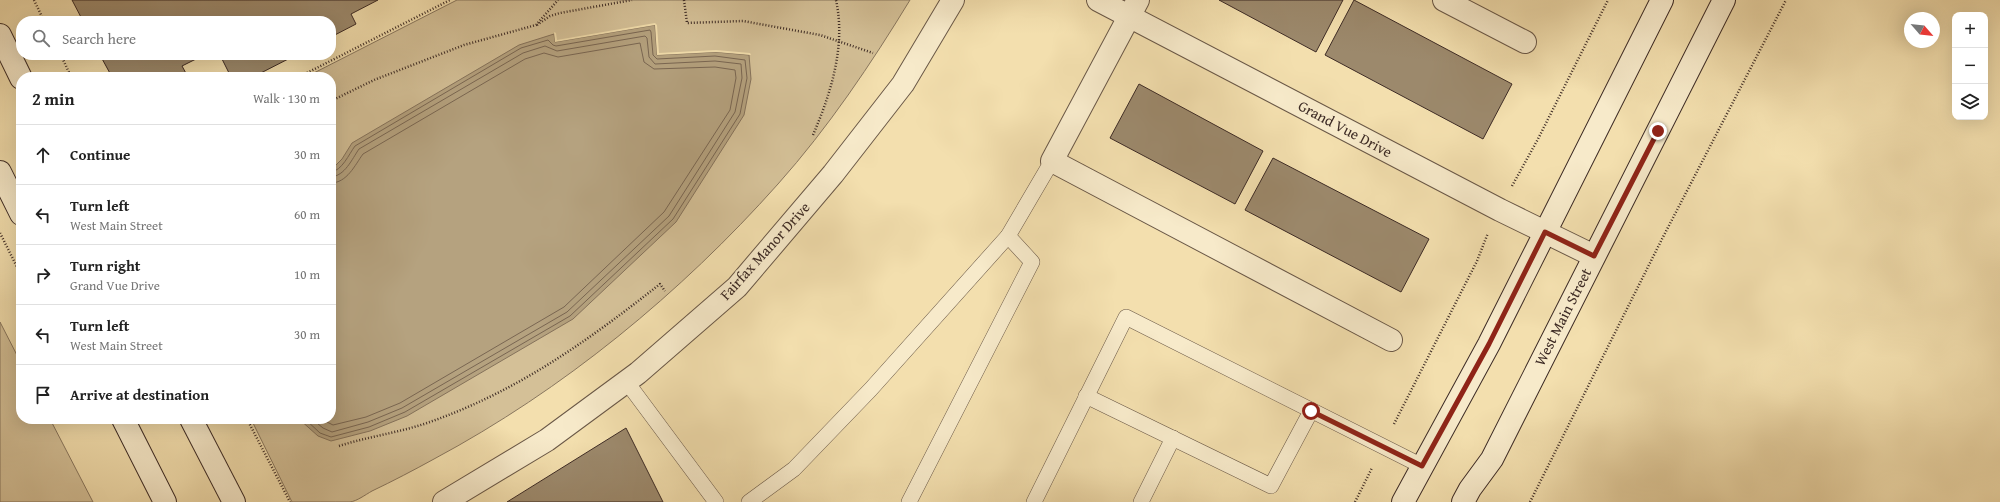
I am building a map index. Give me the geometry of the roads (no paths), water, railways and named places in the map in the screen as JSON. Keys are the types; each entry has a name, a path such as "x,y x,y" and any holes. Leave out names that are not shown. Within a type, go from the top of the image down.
{"street":[{"name":"Fairfax Manor Drive","path":"444,502 546,440 626,381 737,287 833,174 902,84 953,0"},
{"name":"Grand Vue Drive","path":"1098,0 1134,8 1500,210 1594,256"},
{"path":"1444,0 1525,42"},
{"path":"1404,502 1422,466 1489,344 1662,0"},
{"name":"West Main Street","path":"1464,502 1470,490 1492,459 1724,0"},
{"path":"1134,8 1052,161 1391,340"},
{"path":"0,35 18,72"},
{"path":"0,172 16,204"},
{"path":"126,424 165,502"},
{"path":"194,424 234,502"}],"lane":[{"path":"749,502 794,469 871,388 1008,236 1052,161"},
{"path":"908,502 1032,262 1008,236"},
{"path":"1034,502 1126,317 1382,448 1422,466"},
{"path":"626,381 716,502"},
{"path":"1086,396 1271,486 1311,411"},
{"path":"1142,502 1173,438"}],"water":[{"path":"655,25 657,55 716,52 749,55 751,79 744,115 676,222 573,319 407,416 370,431 331,441 318,436 305,424 336,424 336,165 342,159 352,143 519,45 554,34 555,42"}]}
